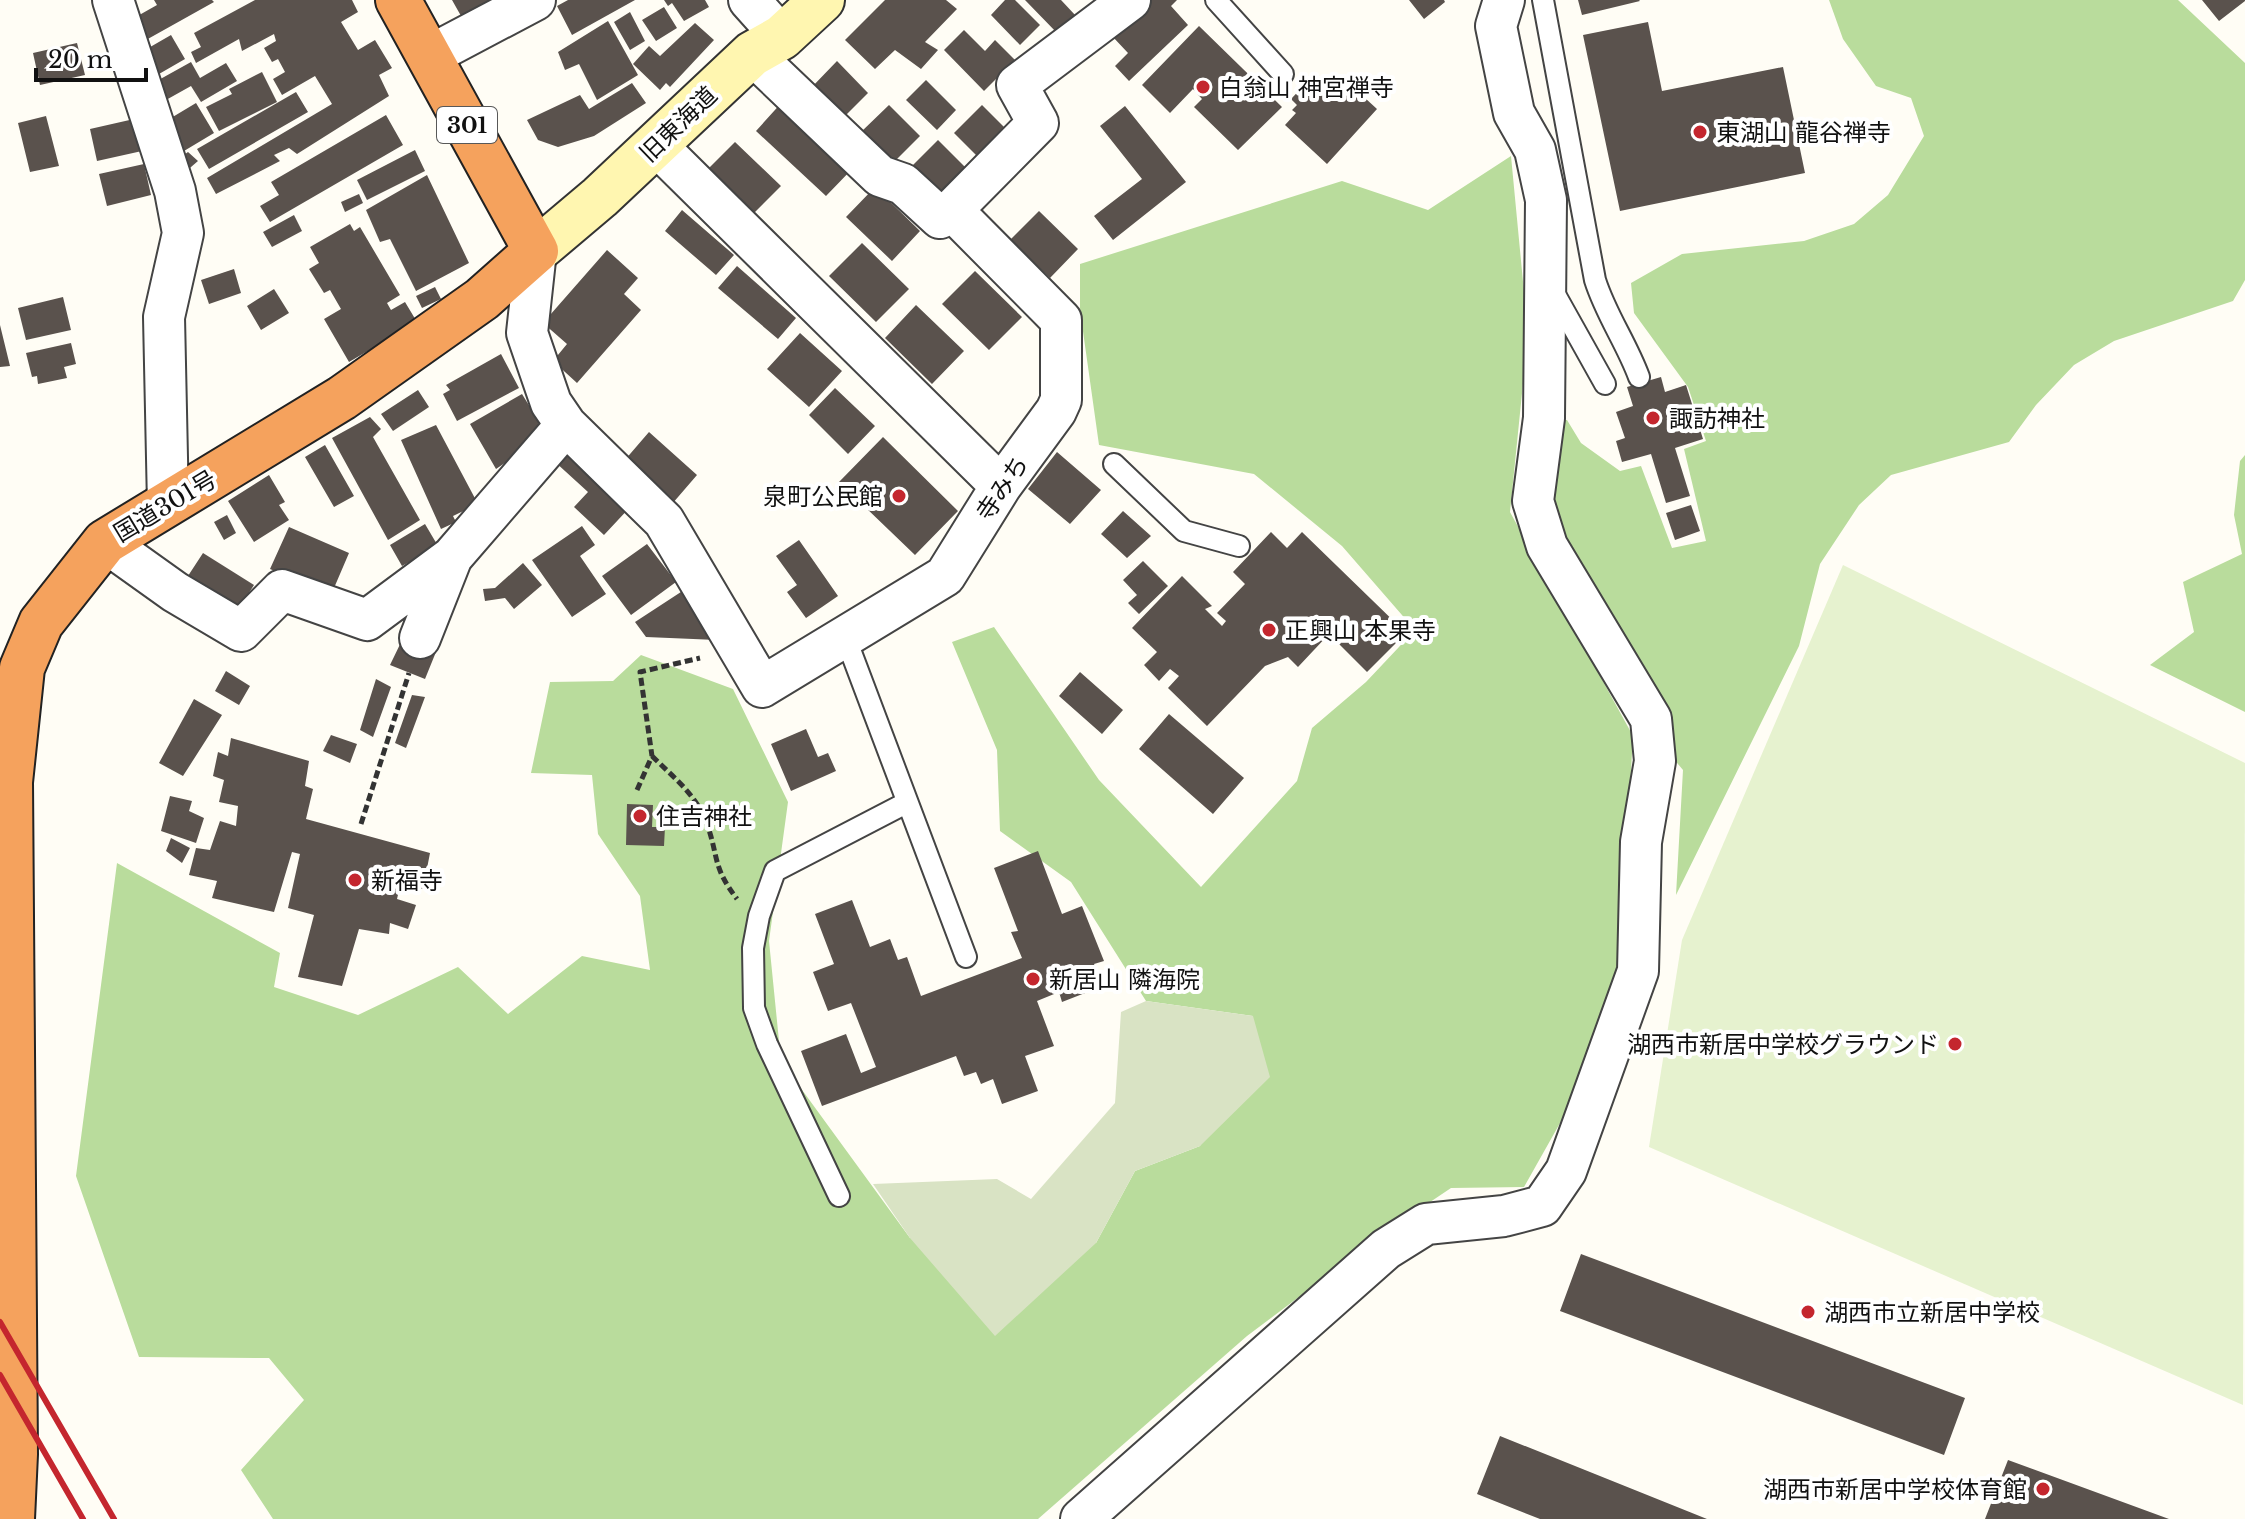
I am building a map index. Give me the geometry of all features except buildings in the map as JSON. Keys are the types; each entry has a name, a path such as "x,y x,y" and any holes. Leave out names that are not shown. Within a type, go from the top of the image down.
{"highway":[{"name":"301","path":"398,0 536,251"},
{"name":"国道301号","path":"12,1519 15,1454 10,782 22,668 41,623 105,542 342,398 482,299 536,251"}],"street":[{"path":"113,0 175,191 183,233 164,317 164,466 168,505"},
{"path":"429,56 535,0"},
{"path":"749,0 767,45 880,176 903,184 940,218 952,210 1038,123 1017,85 1130,0"},
{"name":"旧東海道","path":"536,251 767,45 822,0"},
{"path":"1081,1519 1386,1249 1426,1224 1504,1216 1542,1206 1566,1171 1638,971 1641,842 1655,761 1651,719 1547,546 1533,501 1544,418 1546,200 1535,150 1514,113 1496,26 1504,0"},
{"path":"656,145 1001,486"},
{"name":"寺みち","path":"536,251 527,333 551,403 566,425 664,521 762,687 846,639 945,576 1001,486 1061,400 1061,320 952,210"},
{"path":"105,542 175,592 241,631 282,590 367,620 452,557 566,425"},
{"path":"420,638 452,557"}],"lane":[{"path":"1216,0 1283,74"},
{"path":"1543,0 1595,280 1606,315 1626,343 1639,377"},
{"path":"1545,278 1605,384"},
{"path":"1114,464 1184,531 1239,546"},
{"path":"846,639 966,957"},
{"path":"839,1196 767,1044 754,1008 753,948 759,916 775,871 906,803"}],"path":[{"path":"361,824 420,638"},
{"path":"637,790 652,756 640,672 740,649"},
{"path":"652,756 693,797 707,824 716,868 745,910 759,916"}],"green space":[{"path":"1829,0 2178,0 2245,63 2245,280 2233,301 2114,341 2074,365 2036,405 2009,442 1891,475 1859,505 1820,564 1799,646 1676,895 1683,770 1652,733 1547,546 1544,418 1567,420 1581,443 1620,471 1641,466 1672,548 1706,541 1684,449 1706,441 1688,387 1634,313 1631,283 1682,254 1804,241 1854,224 1888,195 1924,136 1911,98 1876,86 1843,39"},
{"path":"1511,156 1528,334 1510,512 1633,736 1620,962 1564,1116 1524,1187 1451,1188 1381,1235 1247,1336 1038,1519 273,1519 241,1470 304,1400 269,1358 139,1357 76,1176 117,863 280,953 274,987 358,1015 458,967 508,1014 582,956 650,970 640,896 598,834 592,775 531,773 550,682 613,681 641,655 733,689 788,802 769,941 781,1061 910,1238 1096,1243 1135,1171 1200,1146 1253,1016 1146,1001 1071,882 1000,831 997,750 952,642 994,627 1099,780 1201,887 1297,781 1312,728 1366,682 1415,630 1342,546 1254,474 1099,445 1080,310 1080,264 1342,181 1428,210"},
{"path":"2245,455 2245,712 2150,665 2194,632 2183,582 2242,554 2234,515 2240,461"},
{"name":"湖西市新居中学校グラウンド","path":"1843,565 2245,763 2243,1405 1649,1147 1682,940"},
{"path":"1146,1001 1253,1016 1270,1077 1200,1146 1135,1171 1096,1243 995,1336 910,1238 873,1184 997,1179 1031,1199 1115,1103 1121,1012"}],"railway":[{"path":"0,1322 114,1519"},
{"path":"0,1375 83,1519"}],"place":[{"name":"白翁山 神宮禅寺","path":"1203,87"},
{"name":"東湖山 龍谷禅寺","path":"1700,132"},
{"name":"諏訪神社","path":"1653,418"},
{"name":"泉町公民館","path":"899,496"},
{"name":"正興山 本果寺","path":"1269,630"},
{"name":"住吉神社","path":"640,816"},
{"name":"新福寺","path":"355,880"},
{"name":"新居山 隣海院","path":"1033,979"},
{"name":"湖西市新居中学校グラウンド","path":"1955,1044"},
{"name":"湖西市立新居中学校","path":"1808,1312"},
{"name":"湖西市新居中学校体育館","path":"2043,1489"}]}
